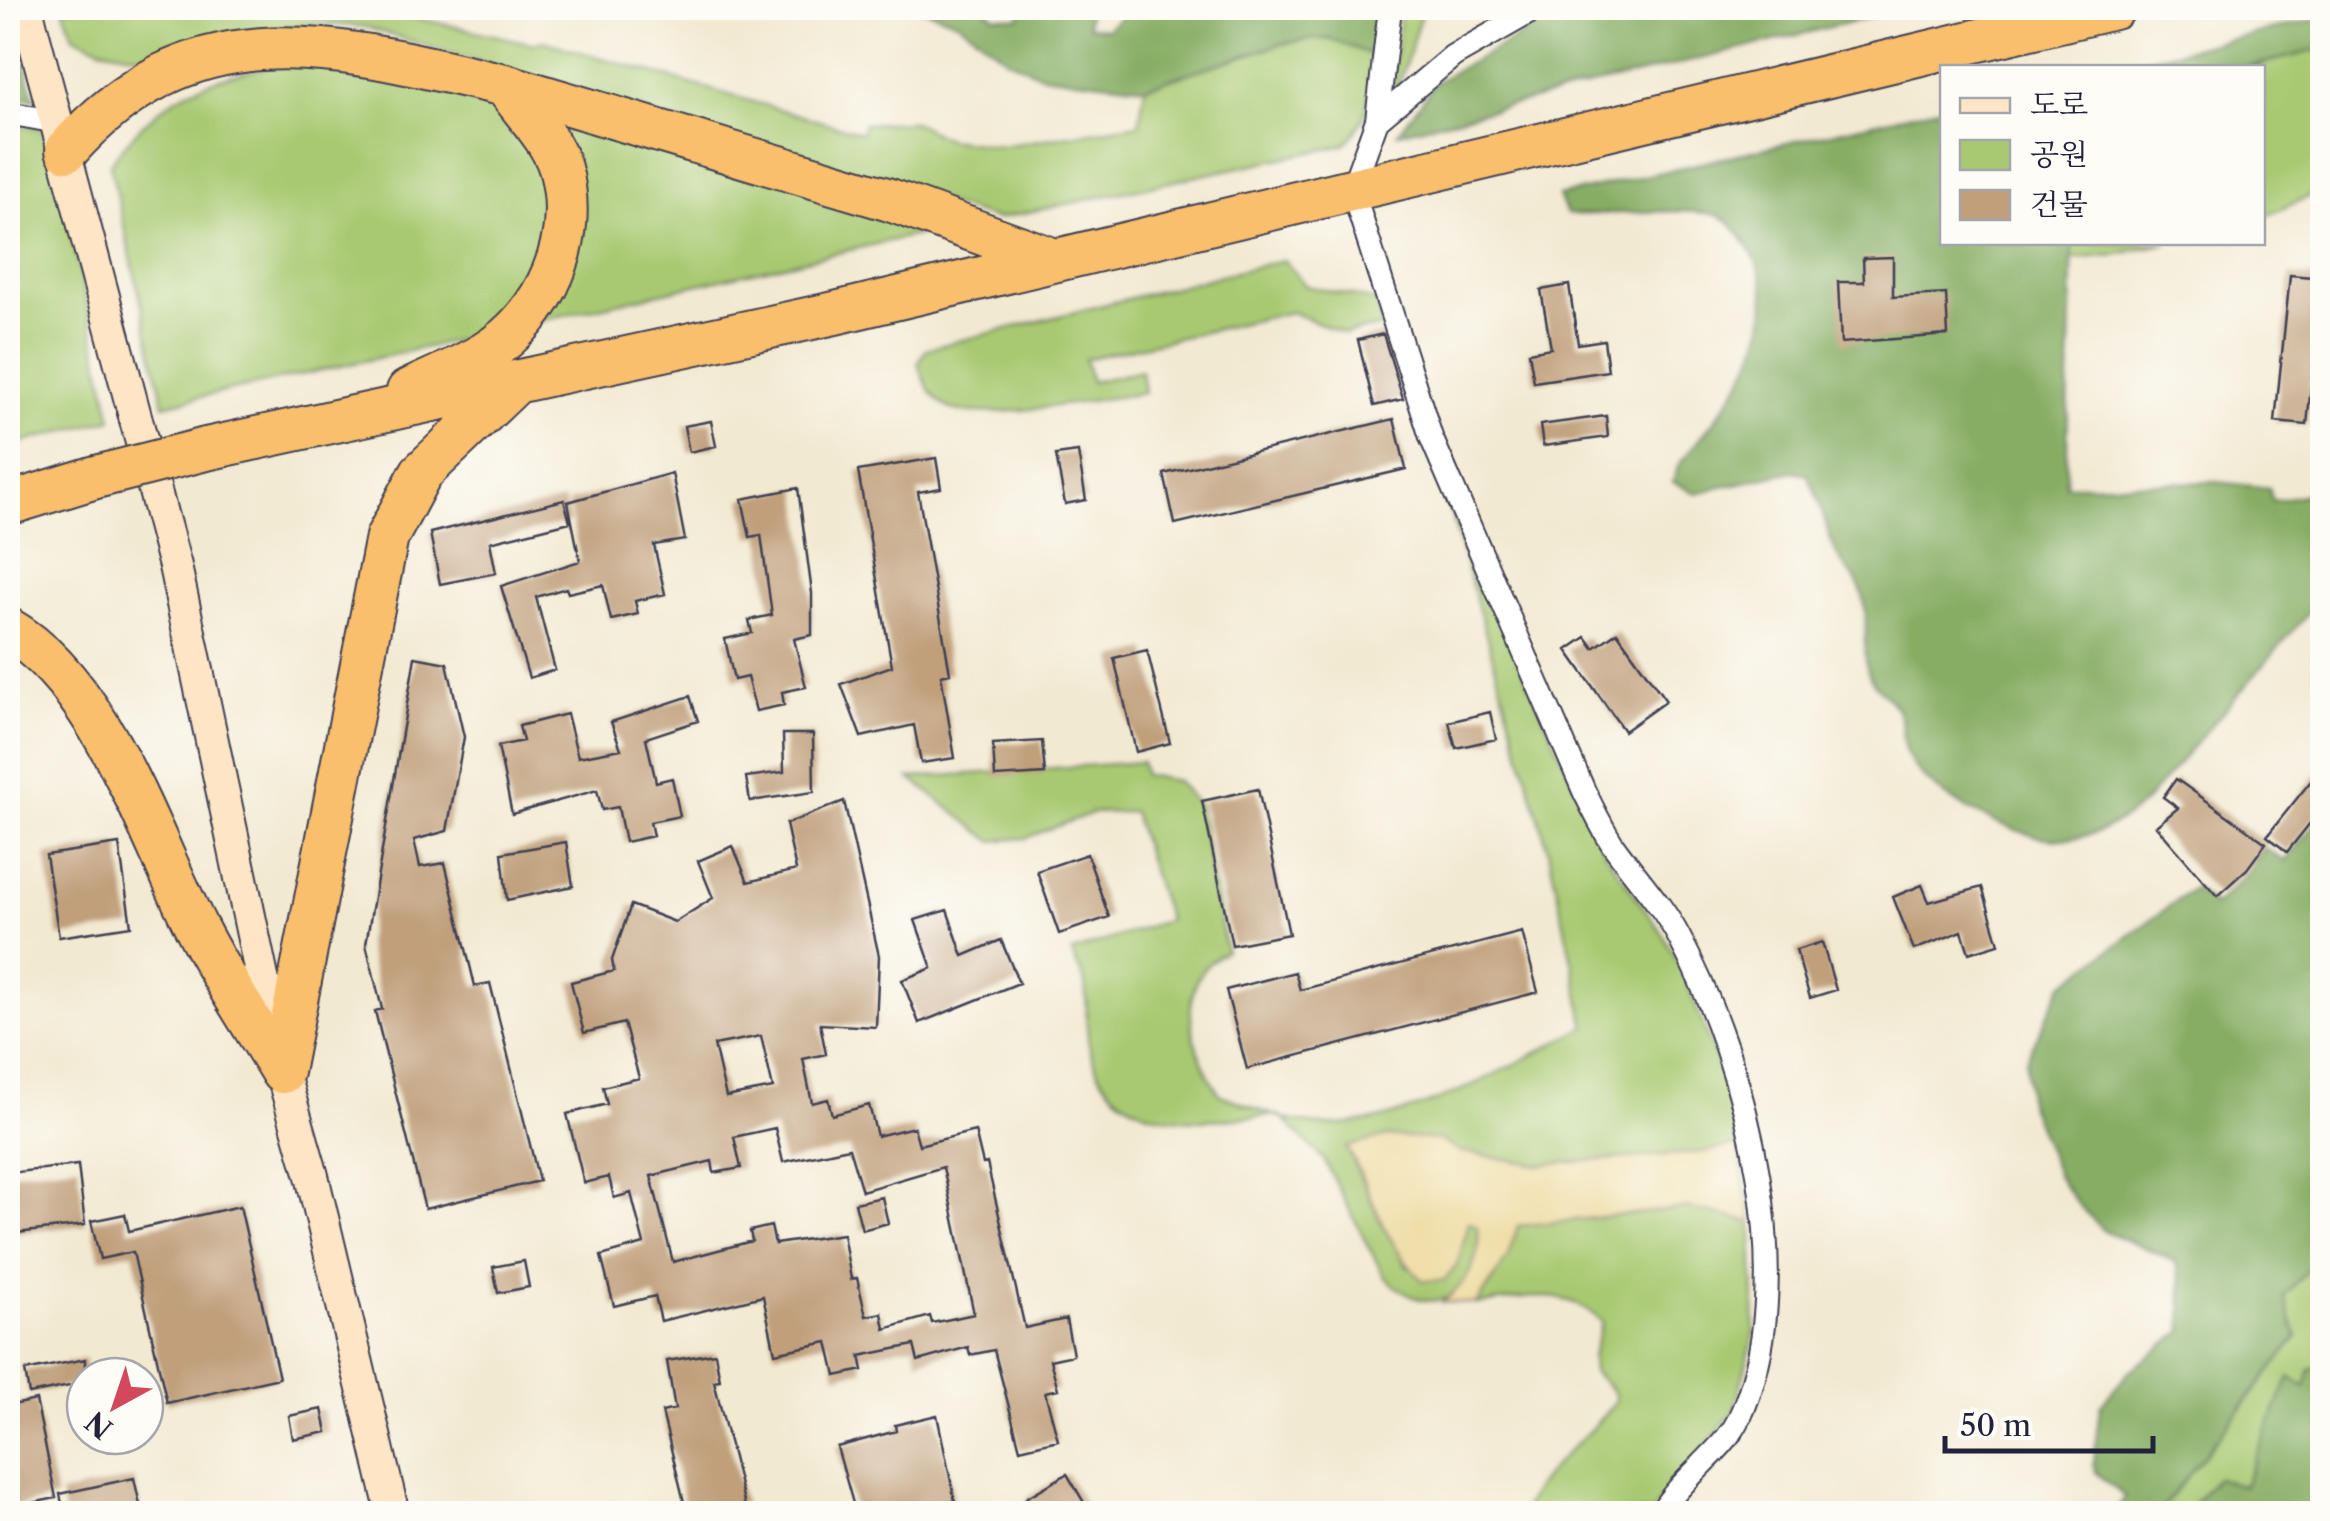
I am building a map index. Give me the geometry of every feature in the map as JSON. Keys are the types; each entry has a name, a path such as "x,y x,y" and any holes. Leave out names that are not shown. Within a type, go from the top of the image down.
{"highway":[{"path":"8,504 206,449 512,386 2114,8"},
{"path":"62,136 92,122 134,90 196,62 250,48 306,46 375,55 505,85 890,200 1052,259"},
{"path":"356,417 486,353 524,322 555,271 565,217 559,166 505,85"},
{"path":"282,1072 387,538 421,473 512,386"},
{"path":"8,629 36,645 59,670 100,730 198,932 282,1072"}],"main road":[{"path":"26,8 175,566 282,1072 312,1176 393,1514"}],"street":[{"path":"1390,8 1377,120 1352,190 1431,438 1556,729 1612,844 1646,884 1679,938 1740,1090 1754,1161 1765,1270 1765,1319 1755,1378 1736,1426 1676,1486 1660,1514"},
{"path":"1377,120 1453,56 1537,8"},
{"path":"8,113 62,136"}],"green space":[{"path":"8,8 12,8 34,100 8,94"},
{"path":"63,8 390,8 394,13 534,44 543,41 861,133 864,124 914,122 947,139 1002,146 1139,124 1145,87 1281,44 1330,39 1375,56 1364,115 1344,145 996,219 365,27 319,23 276,28 149,57 101,48 74,36"},
{"path":"920,8 985,8 994,16 1019,18 1022,8 1087,8 1088,26 1107,29 1130,8 1378,8 1375,56 1330,39 1311,39 1281,44 1145,87 1041,75 1006,58 958,22"},
{"path":"1400,8 1423,8 1398,88 1393,88"},
{"path":"1571,8 1908,8 1398,133 1437,81"},
{"path":"2322,18 2322,49 2254,65 2120,65"},
{"path":"2322,49 2322,191 2265,216 2265,65 2258,65"},
{"path":"306,59 487,97 531,135 549,196 542,262 491,333 164,405 110,164 153,116 195,88 243,72"},
{"path":"1940,107 1940,245 2073,245 2066,485 2217,482 2269,488 2272,501 2322,491 2322,597 2147,800 2119,821 2089,835 2057,839 2022,832 1956,802 1914,766 1904,747 1896,708 1868,672 1863,596 1836,552 1807,474 1793,471 1696,493 1673,482 1679,464 1734,393 1760,339 1765,310 1762,281 1738,232 1721,217 1708,214 1567,214 1559,196"},
{"path":"579,117 946,228 538,321 561,137"},
{"path":"8,122 43,129 55,159 112,419 8,446 8,393 19,390 8,332"},
{"path":"2073,245 2158,245 2114,255 2071,259"},
{"path":"1284,260 1306,286 1377,301 1383,326 1345,334 1291,312 1085,359 1091,382 1141,371 1144,393 1014,411 965,412 949,408 933,395 918,364 926,349"},
{"path":"1449,506 1605,853 1660,930 1681,967 1733,1103 1737,1145 1704,1152 1538,1165 1459,1151 1441,1140 1347,1148 1382,1224 1408,1268 1457,1264 1469,1221 1478,1227 1473,1269 1452,1295 1437,1300 1421,1299 1403,1291 1384,1276 1324,1160 1283,1118 1322,1125 1389,1117 1458,1091 1586,1027 1549,853"},
{"path":"1141,762 1144,775 1177,781 1198,805 1226,951 1208,964 1197,980 1191,1017 1194,1038 1220,1095 1275,1115 1196,1120 1167,1117 1141,1110 1119,1098 1101,1078 1088,1040 1084,979 1072,952 1168,920 1133,812 1092,813 1026,838 992,841 910,778"},
{"path":"2322,815 2322,1252 2284,1297 2297,1337 2158,1513 2114,1513 2125,1497 2096,1472 2093,1464 2100,1406 2129,1372 2183,1331 2181,1279 2176,1262 2103,1230 2059,1179 2028,1102 2026,1060 2062,985 2194,888 2214,906 2247,874 2265,848 2285,861"},
{"path":"1688,1208 1752,1222 1755,1332 1734,1411 1651,1513 1523,1513 1541,1482 1616,1400 1613,1391 1593,1372 1592,1357 1602,1322 1587,1310 1573,1302 1543,1297 1476,1304 1492,1283 1517,1226"},
{"path":"2322,1252 2322,1366 2311,1369 2306,1387 2290,1377 2243,1487 2217,1478 2186,1513 2158,1514 2297,1338 2284,1297"},
{"path":"2322,1366 2322,1513 2186,1513 2216,1478 2244,1486 2289,1377 2306,1387 2311,1369"}],"sand":[{"path":"1387,1136 1441,1140 1459,1151 1538,1165 1704,1152 1737,1145 1752,1222 1688,1208 1518,1226 1507,1259 1476,1304 1443,1302 1471,1269 1478,1227 1469,1222 1457,1265 1445,1280 1423,1281 1388,1235 1347,1147"}],"building":[{"path":"1893,257 1893,297 1946,294 1948,335 1841,343 1838,282 1864,282 1863,258"},
{"path":"2290,275 2322,278 2307,425 2275,422"},
{"path":"1569,285 1578,344 1604,340 1608,371 1534,382 1529,352 1551,348 1541,290"},
{"path":"1383,334 1403,399 1374,406 1358,340"},
{"path":"1606,416 1608,437 1543,446 1540,425"},
{"path":"1394,419 1406,469 1175,524 1164,474"},
{"path":"711,421 716,446 689,452 684,426"},
{"path":"1078,452 1086,500 1065,504 1056,455"},
{"path":"936,458 941,488 918,492 950,673 941,675 955,758 921,763 914,725 861,737 841,684 892,666 858,471"},
{"path":"672,473 685,540 654,545 665,594 635,601 638,614 611,620 603,585 568,593 566,588 536,597 555,670 529,678 501,586 580,561 568,502"},
{"path":"798,488 812,593 812,635 794,639 806,687 782,692 784,705 756,711 747,677 734,680 725,639 752,633 749,620 772,615 761,535 750,537 742,499"},
{"path":"564,500 570,522 490,542 496,573 440,584 430,533"},
{"path":"1617,632 1666,701 1624,731 1567,650 1586,637 1594,648"},
{"path":"1147,650 1170,743 1136,752 1114,658"},
{"path":"415,657 447,663 464,737 447,831 414,840 420,867 445,863 475,986 490,983 539,1181 425,1209 375,1011 382,1009 366,944"},
{"path":"690,696 698,721 646,738 656,782 672,778 680,816 650,822 653,836 625,842 618,807 602,810 597,790 512,814 498,746 523,741 519,726 567,714 578,757 621,749 611,722"},
{"path":"1490,712 1496,739 1456,748 1449,722"},
{"path":"783,734 813,734 814,792 750,801 746,777 784,772"},
{"path":"1042,741 1045,774 995,777 993,744"},
{"path":"2322,767 2322,808 2287,852 2267,836"},
{"path":"2176,779 2266,843 2247,869 2217,896 2156,826 2178,808 2163,797"},
{"path":"1258,789 1289,934 1232,945 1202,801"},
{"path":"844,801 879,956 876,1027 820,1024 826,1054 803,1059 812,1103 828,1099 832,1115 869,1105 877,1136 914,1127 919,1145 975,1131 983,1164 987,1163 1025,1328 1066,1319 1073,1355 1050,1360 1058,1389 1045,1392 1058,1440 1020,1449 994,1350 970,1355 968,1347 918,1361 914,1345 860,1356 863,1370 836,1376 828,1342 775,1353 763,1296 661,1321 655,1296 614,1306 601,1256 644,1244 631,1193 614,1198 609,1177 584,1183 567,1114 607,1104 603,1087 639,1078 624,1023 584,1033 571,982 614,971 612,960 631,905 675,922 713,898 698,861 733,846 748,882 796,870 786,824","holes":["761,1036 773,1088 726,1097 714,1045","775,1128 783,1162 849,1148 862,1191 943,1167 974,1314 932,1323 930,1316 885,1329 882,1313 866,1316 857,1278 851,1279 843,1234 775,1244 771,1226 750,1231 752,1241 673,1262 651,1176 712,1161 714,1173 741,1168 734,1137"]},
{"path":"566,842 573,886 507,900 502,853"},
{"path":"119,844 131,926 59,937 46,855"},
{"path":"1087,854 1109,917 1059,934 1037,871"},
{"path":"1922,885 1929,902 1982,887 1999,944 1969,953 1962,931 1914,950 1893,897"},
{"path":"947,910 963,956 1001,940 1019,983 919,1023 902,980 932,968 915,920"},
{"path":"1522,932 1538,992 1247,1069 1226,990 1295,972 1300,990"},
{"path":"1822,942 1836,990 1810,998 1796,950"},
{"path":"78,1165 85,1225 8,1234 8,1173"},
{"path":"882,1197 888,1223 862,1230 855,1203"},
{"path":"240,1206 279,1378 167,1403 165,1356 156,1356 133,1252 100,1259 91,1221 125,1214 129,1231"},
{"path":"524,1261 529,1287 498,1293 493,1267"},
{"path":"715,1353 720,1380 714,1381 747,1514 687,1514 662,1412 675,1409 667,1361"},
{"path":"65,1363 65,1387 29,1394 25,1371"},
{"path":"36,1400 56,1498 8,1508 8,1406"},
{"path":"322,1409 327,1432 293,1439 289,1416"},
{"path":"937,1415 955,1501 927,1507 928,1514 856,1514 837,1447 896,1431 895,1425"},
{"path":"1067,1474 1091,1514 1035,1514 1026,1498"},
{"path":"134,1478 142,1514 64,1514 60,1494"}]}
